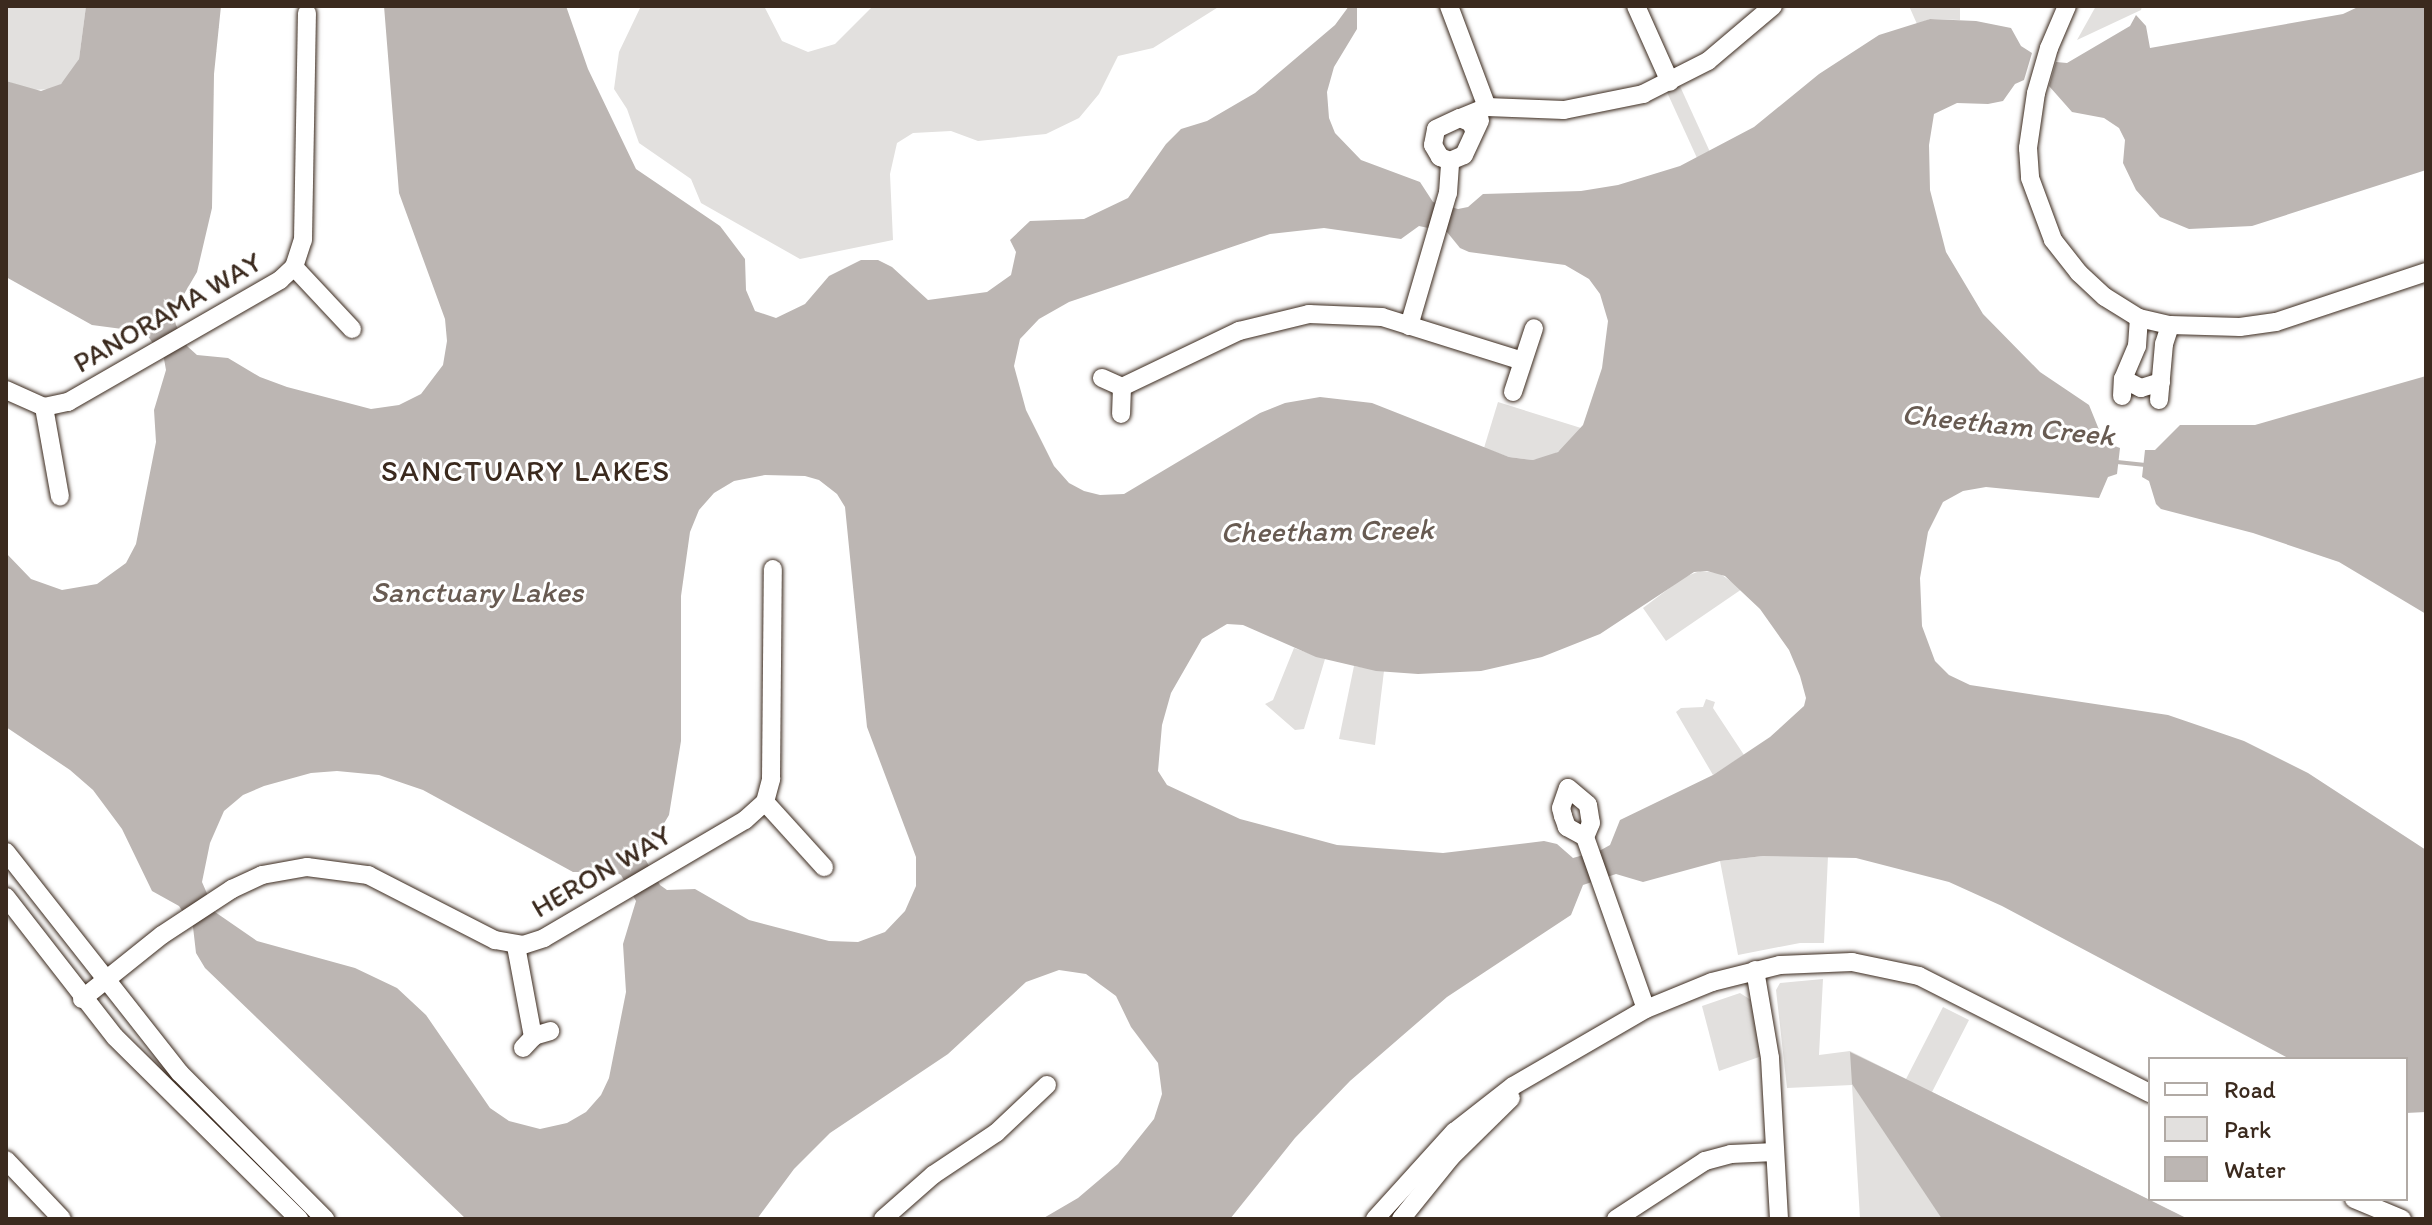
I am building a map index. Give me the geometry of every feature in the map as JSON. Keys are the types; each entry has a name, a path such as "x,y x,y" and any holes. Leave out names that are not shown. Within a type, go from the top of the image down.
{"street":[{"path":"1449,6 1487,107"},
{"path":"1636,6 1670,82"},
{"path":"1450,161 1437,152 1432,137 1436,129 1467,124 1487,107 1543,111 1593,107 1643,94 1719,53 1773,6"},
{"path":"2071,10 2049,48 2036,93 2028,162 2041,216 2053,240 2079,273 2105,297 2139,318 2170,325 2208,328 2276,322 2426,272"},
{"name":"PANORAMA WAY","path":"44,407 68,402 280,280 294,267 303,240 307,13"},
{"path":"1450,161 1464,155 1467,124"},
{"path":"1409,326 1448,193 1450,161"},
{"path":"294,267 352,329"},
{"path":"1102,378 1122,387 1239,331 1273,320 1309,314 1349,313 1382,317 1522,361"},
{"path":"2139,318 2137,346 2123,388 2160,391 2170,325"},
{"path":"1513,392 1534,328"},
{"path":"1121,414 1122,387"},
{"path":"6,390 44,407 60,497"},
{"path":"773,569 771,779 765,802 824,867"},
{"name":"HERON WAY","path":"82,999 210,903 270,873 307,867 336,868 381,880 495,940 516,946 544,938 745,820 765,802"},
{"path":"1588,845 1646,1009"},
{"path":"6,852 104,980 201,1096 325,1219"},
{"path":"39,892 10,909 115,1037 299,1219"},
{"path":"516,946 535,1039"},
{"path":"1375,1219 1454,1132 1495,1098 1646,1009 1755,970 1833,961 1902,971 1958,993 2148,1092"},
{"path":"1755,970 1769,1048 1779,1219"},
{"path":"1401,1219 1460,1147 1542,1069"},
{"path":"883,1219 933,1175 996,1133 1047,1085"},
{"path":"1616,1219 1705,1161 1731,1154 1775,1152"},
{"path":"6,1160 62,1219"},
{"path":"2359,1201 2402,1219"}],"green space":[{"path":"6,6 86,6 79,59 70,76 55,89 32,90 6,81"},
{"path":"641,6 764,6 782,41 808,52 835,44 873,6 1220,6 1153,48 1118,56 1099,94 1079,118 1046,134 978,141 951,131 913,133 897,143 890,174 893,240 800,259 701,203 691,179 639,143 627,109 614,89 619,52"},
{"path":"1909,6 1960,6 1960,20 1930,19 1917,24"},
{"path":"2096,6 2142,6 2141,10 2077,40"},
{"path":"1679,84 1710,152 1697,158 1666,90"},
{"path":"1498,402 1581,428 1566,447 1549,457 1533,460 1509,457 1484,448"},
{"path":"1700,571 1719,573 1742,589 1666,641 1643,608 1684,577"},
{"path":"1294,648 1325,659 1304,729 1295,730 1265,704 1273,700"},
{"path":"1354,666 1384,671 1375,745 1339,739"},
{"path":"1706,699 1715,702 1713,708 1744,755 1713,775 1676,712 1681,708 1703,707"},
{"path":"1763,856 1828,856 1824,943 1800,943 1738,955 1720,861"},
{"path":"1823,979 1819,1055 1850,1051 1906,1079 1943,1007 1969,1020 1932,1092 2188,1219 1860,1219 1852,1085 1787,1088 1776,990 1780,983"},
{"path":"1740,993 1751,1000 1762,1056 1719,1071 1702,1006"}],"water":[{"name":"Sanctuary Lakes","path":"86,6 221,6 214,74 212,208 197,272 173,313 176,325 187,346 197,355 228,358 260,377 287,387 371,409 399,405 421,394 443,365 447,341 445,319 399,193 384,6 566,6 588,69 636,169 720,226 745,259 746,290 755,311 776,318 805,304 829,276 861,260 878,260 892,267 928,300 987,292 1011,275 1016,252 1010,240 1030,221 1084,219 1128,198 1166,144 1181,129 1207,121 1255,93 1335,25 1349,6 1357,6 1357,29 1334,67 1327,92 1329,118 1335,133 1361,160 1420,182 1433,202 1458,209 1468,207 1483,194 1581,191 1618,185 1680,166 1754,127 1819,74 1879,35 1930,19 1976,21 2011,28 2021,46 2032,53 2024,80 2015,84 2003,101 1957,103 1934,114 1929,145 1930,190 1946,252 1983,314 2040,372 2089,405 2104,442 2120,448 2117,474 2108,477 2099,498 1986,487 1963,491 1943,502 1928,532 1920,578 1922,626 1935,661 1949,675 1970,685 2168,715 2244,741 2308,773 2426,850 2426,1112 2408,1113 2408,1057 2286,1057 2002,906 1949,882 1856,858 1763,856 1720,861 1643,882 1616,874 1583,885 1571,915 1447,997 1350,1081 1295,1138 1230,1219 1042,1219 1078,1198 1118,1164 1154,1119 1162,1094 1158,1063 1131,1027 1116,996 1086,974 1059,970 1026,982 948,1054 830,1133 794,1169 757,1219 466,1219 205,968 196,953 193,927 179,906 152,891 122,829 93,790 70,770 6,727 6,553 31,579 62,590 97,584 126,563 136,544 156,442 154,410 166,370 164,359 145,332 92,325 6,277 6,81 41,91 61,84 79,59","holes":["1419,226 1447,232 1460,248 1469,252 1565,265 1589,279 1600,294 1608,321 1602,368 1583,425 1558,452 1533,460 1509,457 1372,403 1320,397 1285,403 1260,413 1124,494 1100,495 1084,491 1069,483 1054,466 1026,410 1014,366 1020,339 1039,319 1069,302 1270,234 1324,228 1401,239","765,475 805,476 819,480 837,494 845,507 867,727 916,857 916,886 905,911 885,932 858,942 829,941 749,920 695,889 667,890 660,885 644,857 669,815 681,741 681,596 690,532 699,510 714,493 734,481","1707,571 1725,576 1760,609 1789,650 1806,698 1804,706 1770,737 1713,775 1620,820 1610,845 1601,850 1573,858 1557,844 1544,841 1443,853 1337,845 1240,819 1167,785 1158,771 1162,725 1171,693 1202,639 1227,624 1243,625 1316,657 1376,671 1418,674 1481,671 1542,657 1600,634 1694,572","337,771 379,775 423,790 573,872 615,872 621,875 636,901 623,944 626,992 609,1078 601,1095 586,1112 567,1123 540,1129 509,1121 490,1108 426,1015 397,988 355,968 257,941 215,912 202,882 210,843 224,811 243,795 264,786 311,773"]},
{"path":"2360,6 2426,6 2426,170 2252,226 2189,229 2160,217 2136,190 2123,163 2125,140 2119,128 2104,118 2072,112 2049,86 2056,62 2067,63 2130,26 2136,15 2146,26 2150,48 2343,14"},
{"path":"2426,376 2426,614 2339,562 2253,533 2161,509 2156,504 2149,481 2142,477 2145,450 2155,450 2180,425 2255,425"},
{"path":"1850,1052 2188,1219 1942,1219 1852,1084"}],"waterway":[{"name":"Cheetham Creek","path":"2117,462 2148,465"}],"district":[{"name":"SANCTUARY LAKES","path":"526,471"}]}
